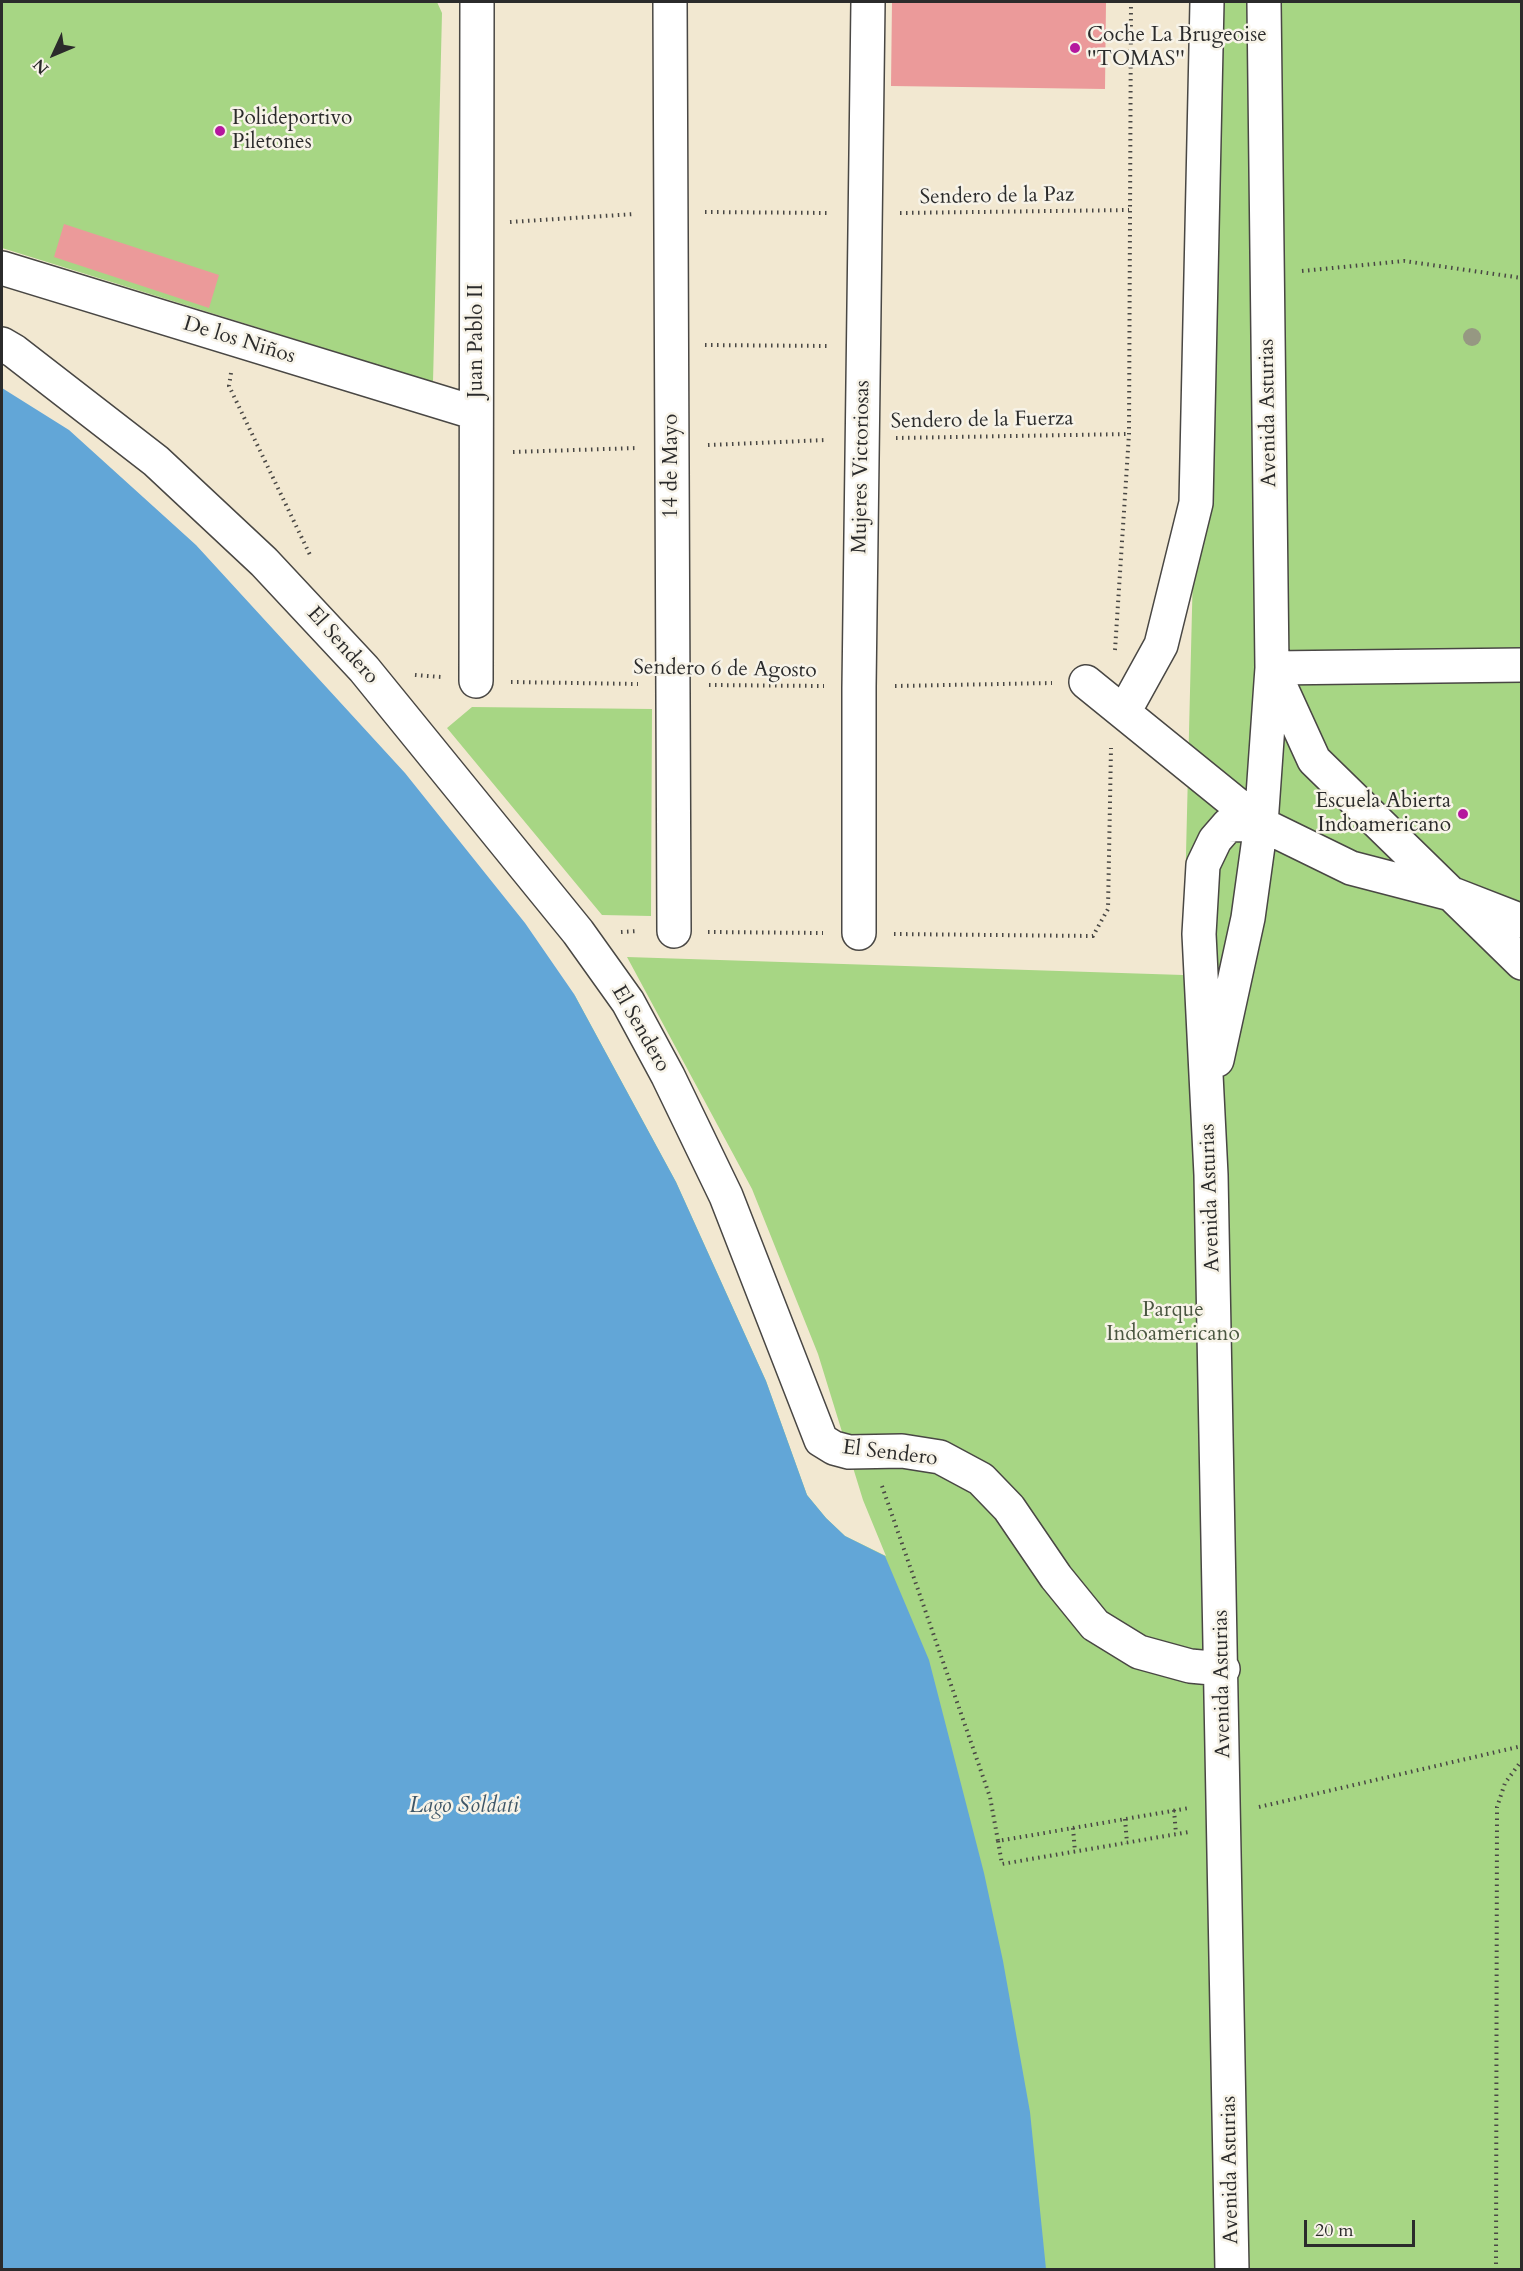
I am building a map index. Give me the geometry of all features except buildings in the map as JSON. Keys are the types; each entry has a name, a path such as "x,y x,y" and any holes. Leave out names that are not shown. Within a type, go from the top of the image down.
{"street":[{"name":"Juan Pablo II","path":"476,681 477,2"},
{"name":"14 de Mayo","path":"670,2 674,931"},
{"name":"Mujeres Victoriosas","path":"859,933 859,687 868,2"},
{"path":"1118,708 1161,645 1197,503 1207,2"},
{"name":"Avenida Asturias","path":"1208,1098 1248,918 1261,824 1272,668 1264,2"},
{"name":"De los Niños","path":"2,268 476,413"},
{"name":"El Sendero","path":"2,344 156,461 264,562 364,669 578,932 628,1002 726,1196 821,1440 834,1448 849,1452 902,1451 940,1457 981,1479 1009,1508 1056,1577 1095,1625 1140,1652 1190,1666 1222,1669"},
{"path":"1521,665 1272,668 1314,760 1455,895 1521,963"},
{"path":"1086,682 1261,824 1351,868 1455,895 1521,921"},
{"name":"Avenida Asturias","path":"1232,2270 1225,1814 1208,1098 1199,934 1203,865 1215,840 1228,825 1261,824"}],"path":[{"path":"1108,909 1129,434 1131,2"},
{"name":"Sendero de la Paz","path":"865,214 1129,210"},
{"path":"1268,274 1404,261 1521,278"},
{"path":"237,340 229,386 314,564"},
{"path":"672,344 864,347"},
{"name":"Sendero de la Fuerza","path":"476,453 862,439 1129,434"},
{"name":"Sendero 6 de Agosto","path":"364,669 476,681 859,687 1086,682"},
{"path":"870,1452 990,1797 1002,1864 1176,1834 1225,1814 1521,1746"},
{"path":"1496,2270 1497,1807 1505,1783 1521,1760"},
{"path":"998,1841 1174,1810 1225,1814"},
{"path":"1174,1810 1176,1834"},
{"path":"1125,1819 1128,1843"},
{"path":"1073,1828 1075,1852"}],"green space":[{"name":"Polideportivo Piletones","path":"2,2 437,2 442,13 433,382 2,248"},
{"name":"Parque Indoamericano","path":"1207,2 1521,2 1521,2269 1008,2269 574,994 676,1182 766,1381 807,1495 845,1536 886,1556 863,1500 818,1354 752,1189 627,957 1183,975"},
{"path":"472,707 652,709 651,916 602,915 447,728"}],"water":[{"name":"Lago Soldati","path":"2,388 69,430 196,545 405,773 525,923 574,994 676,1182 766,1381 807,1495 845,1536 885,1556 929,1660 984,1873 1003,1961 1030,2112 1046,2269 2,2269"}],"place":[{"name":"Coche La Brugeoise ''TOMAS''","path":"1075,48"},
{"name":"Polideportivo Piletones","path":"220,131"},
{"name":"Escuela Abierta Indoamericano","path":"1463,814"}]}
